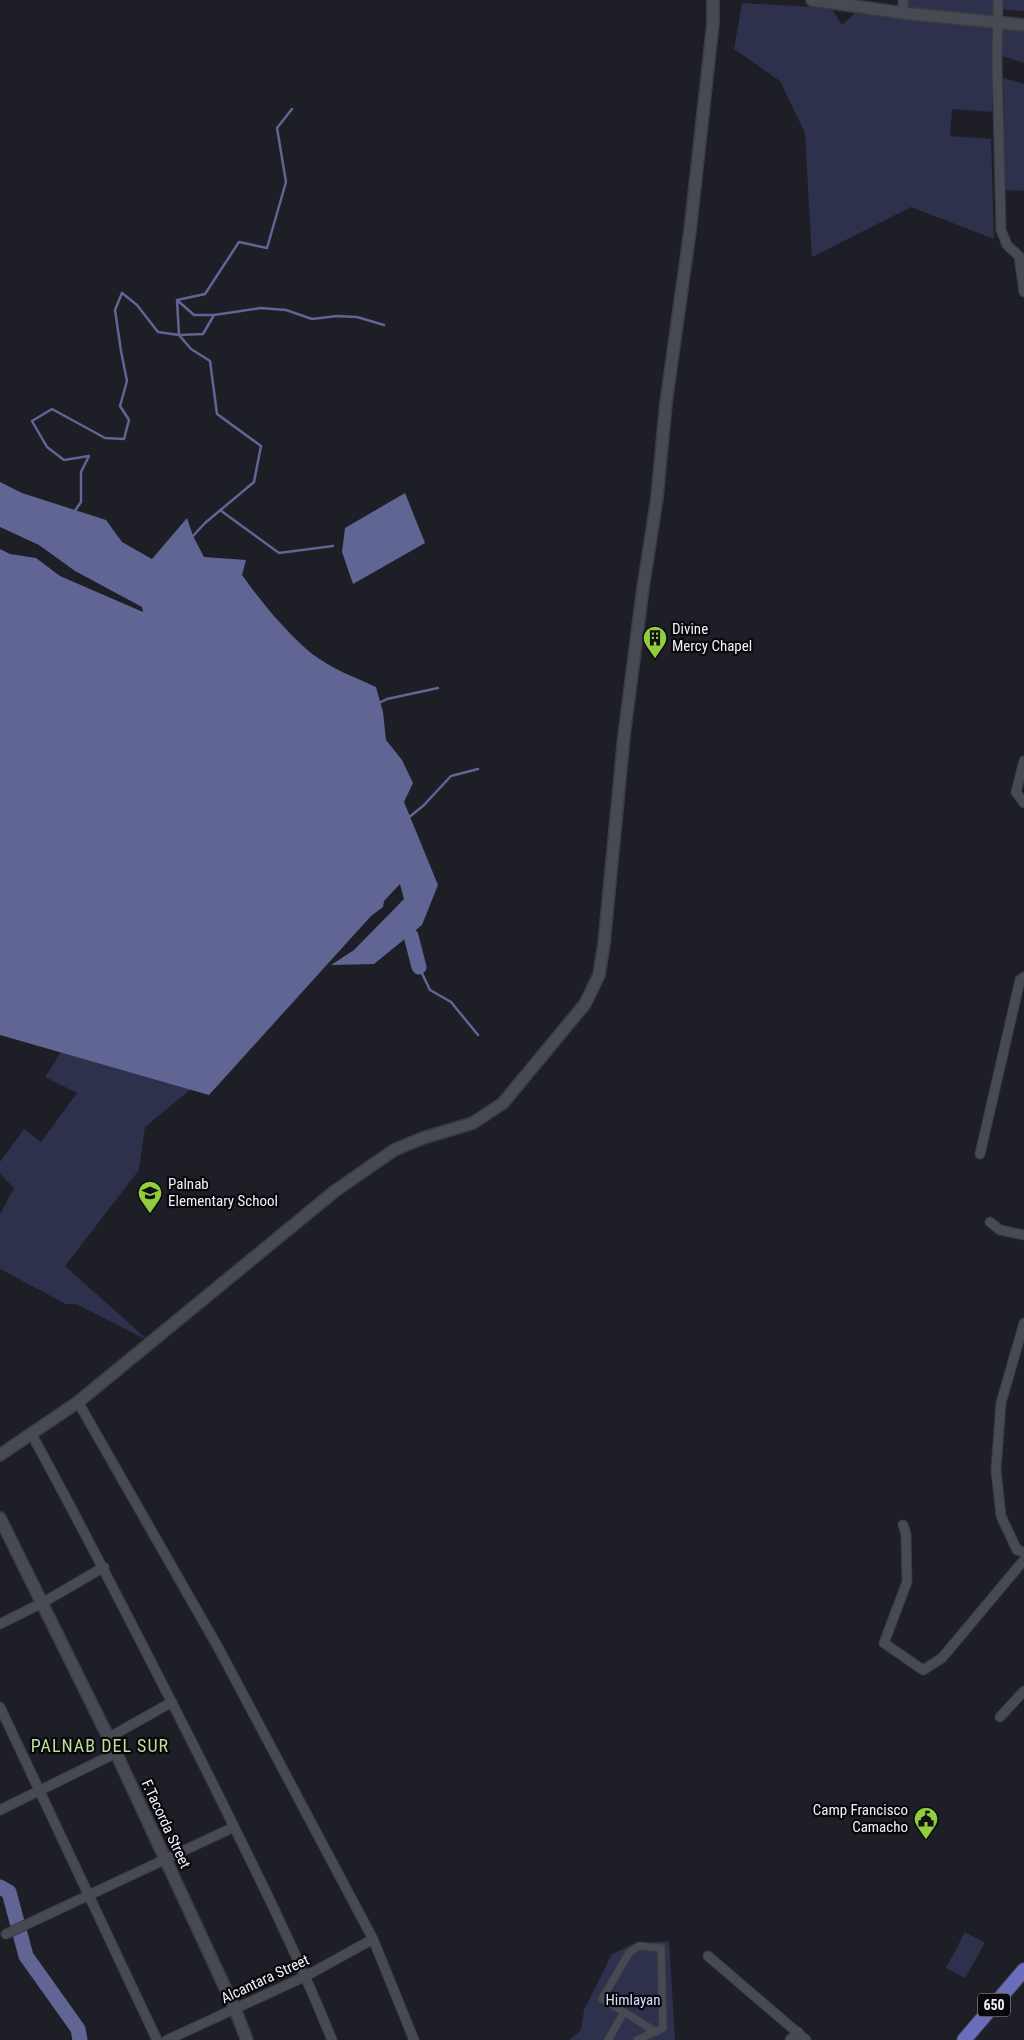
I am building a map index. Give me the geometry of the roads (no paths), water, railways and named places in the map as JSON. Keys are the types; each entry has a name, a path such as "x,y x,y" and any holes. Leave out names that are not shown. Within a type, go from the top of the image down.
{"main road":[{"name":"650","path":"964,2040 1024,1970"}],"street":[{"path":"0,1455 78,1402 342,1186 394,1150 423,1138 473,1123 503,1103 585,1004 599,975 604,944 624,736 643,588 657,498 666,403 690,231 713,23 713,0"},
{"path":"812,0 903,13 1024,25"},
{"path":"903,0 903,13"},
{"path":"998,0 1001,230 1007,245 1019,256 1024,292"},
{"path":"1024,761 1016,792 1024,803"},
{"path":"980,1154 1020,980 1024,977"},
{"path":"990,1222 1000,1230 1024,1236"},
{"path":"1024,1323 1001,1403 996,1470 1001,1516 1017,1550 1024,1552"},
{"path":"78,1402 218,1649 373,1939 414,2040"},
{"path":"32,1434 104,1567 234,1827 306,1976 332,2040"},
{"name":"F.Tacorda Street","path":"0,1518 116,1753 235,2009 247,2040"},
{"path":"903,1524 906,1534 907,1582 884,1643 923,1670 942,1658 1024,1560"},
{"path":"0,1624 42,1603 104,1567"},
{"path":"1000,1717 1024,1690"},
{"path":"108,1738 172,1702"},
{"path":"0,1708 157,2040"},
{"path":"0,1810 116,1753"},
{"path":"6,1934 234,1827"},
{"name":"Alcantara Street","path":"167,2040 306,1976 373,1939"},
{"path":"638,2040 656,2032 664,2028 661,1948 639,1946 629,1953 602,1999 656,2032"},
{"path":"708,1956 806,2040"},
{"path":"608,2040 624,2012"},
{"path":"790,2040 798,2032"}],"waterway":[{"path":"192,537 205,523 254,482 261,446 217,414 210,361 191,349 179,335 177,300 205,294 239,242 267,248 286,182 277,128 292,109"},
{"path":"74,512 81,502 81,472 89,456 64,460 47,447 32,421 52,409 105,438 124,439 129,420 120,406 127,381 115,310 122,293 137,305 158,332 179,335 203,334 214,315"},
{"path":"177,300 194,315 214,315 261,308 286,310 312,319 337,316 357,317 384,325"},
{"path":"220,510 279,553 333,546"},
{"path":"379,703 387,699 438,688"},
{"path":"408,818 423,806 451,776 478,769"},
{"path":"407,919 404,930 411,936 419,967"},
{"path":"419,967 430,990 451,1002 478,1035"},
{"path":"0,1887 9,1892 26,1956 78,2029 80,2040"}],"place":[{"name":"Divine Mercy Chapel","path":"655,659"},
{"name":"Palnab Elementary School","path":"150,1214"},
{"name":"Camp Francisco Camacho","path":"926,1840"}],"district":[{"name":"PALNAB DEL SUR","path":"100,1745"}],"park label":[{"name":"Himlayan","path":"633,2000"}]}
